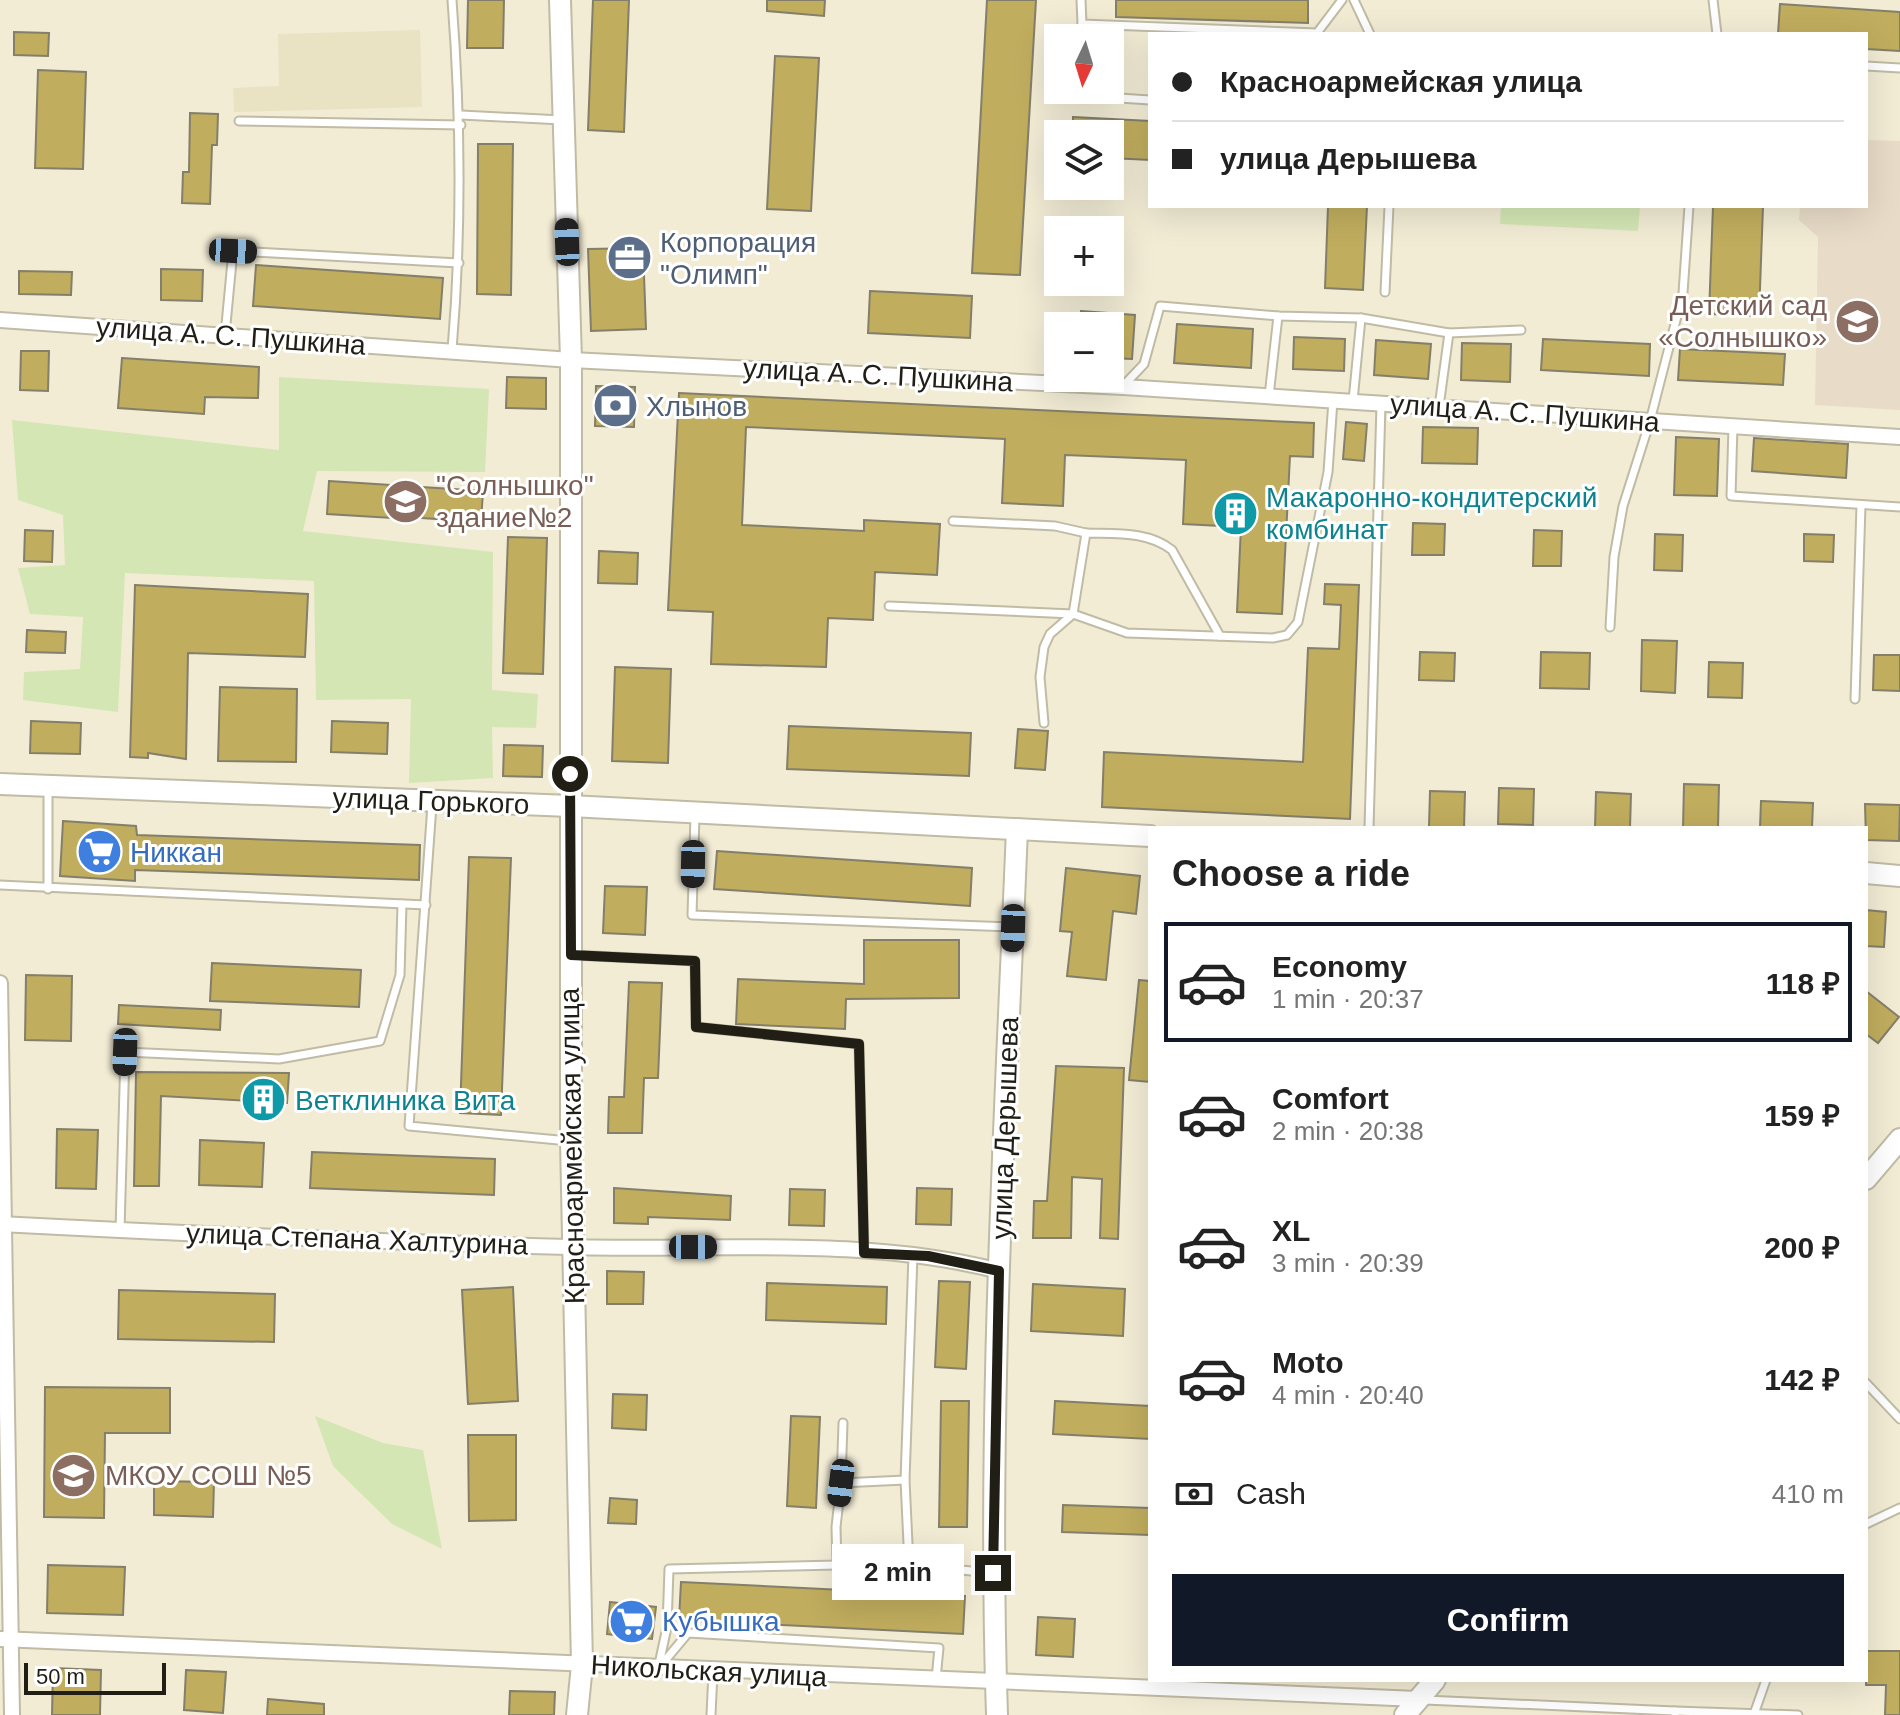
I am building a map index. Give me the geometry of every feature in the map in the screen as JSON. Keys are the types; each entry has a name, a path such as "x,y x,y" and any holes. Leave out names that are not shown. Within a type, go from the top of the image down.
{"street":[{"name":"Красноармейская улица","path":"560,0 571,360 571,1141 582,1665 577,1715"},
{"name":"улица А. С. Пушкина","path":"0,320 571,360 1044,383"},
{"name":"улица А. С. Пушкина","path":"1124,387 1900,437"},
{"name":"улица Горького","path":"0,784 570,806 1148,836"},
{"name":"улица Дерышева","path":"997,1715 993,1573 999,1271 1017,829"},
{"path":"1868,873 1900,876"},
{"path":"0,983 6,1639 12,1715"},
{"path":"1868,1177 1900,1139"},
{"name":"улица Степана Халтурина","path":"2,1224 573,1247 779,1248 913,1255 999,1271"},
{"name":"Никольская улица","path":"6,1639 995,1683 1412,1707"},
{"path":"1412,1707 1433,1682"}],"lane":[{"path":"452,0 461,115 459,263 452,350"},
{"path":"1081,0 1082,24"},
{"path":"1318,32 1342,0"},
{"path":"1354,0 1369,32"},
{"path":"1713,0 1717,32"},
{"path":"1124,26 1291,32"},
{"path":"1868,66 1900,68"},
{"path":"1124,98 1148,100"},
{"path":"461,115 563,120"},
{"path":"239,121 461,125"},
{"path":"1385,292 1389,208"},
{"path":"1610,627 1614,557 1623,506 1650,421 1683,293 1689,208"},
{"path":"225,336 233,251 459,263"},
{"path":"1124,386 1144,364 1160,306 1278,316 1361,318 1449,333 1521,330"},
{"path":"1269,396 1278,316"},
{"path":"1353,401 1361,318"},
{"path":"1439,407 1449,333"},
{"path":"889,606 1073,614 1127,633 1273,638 1287,635 1298,622 1328,472 1333,400"},
{"path":"1369,826 1381,404"},
{"path":"1733,426 1731,496 1900,507"},
{"path":"1855,699 1861,505"},
{"path":"953,521 1055,526 1086,533 1145,536 1161,542 1172,550 1220,636"},
{"path":"1044,723 1040,677 1044,647 1050,634 1073,614 1086,533"},
{"path":"48,788 48,889"},
{"path":"432,801 409,1126 571,1141"},
{"path":"695,812 692,915 1013,928"},
{"path":"0,885 426,905"},
{"path":"120,1230 125,1052 279,1059 380,1041 400,975 402,904"},
{"path":"571,955 695,961 696,1027 859,1044 864,1253"},
{"path":"909,1565 905,1480 913,1255"},
{"path":"1868,1385 1900,1419"},
{"path":"837,1565 836,1527 843,1423"},
{"path":"841,1483 905,1480"},
{"path":"1868,1523 1900,1508"},
{"path":"658,1669 667,1627 669,1569 909,1565 993,1573"},
{"path":"658,1669 688,1633 939,1648 936,1681"},
{"path":"711,1715 713,1672"},
{"path":"1754,1714 1765,1682"},
{"path":"1412,1707 1798,1715"}],"shaded area":[{"path":"420,30 422,107 234,112 233,88 279,86 278,34"},
{"name":"Детский сад «Солнышко»","path":"1868,140 1900,141 1900,410 1815,405 1818,237 1799,220 1800,208 1868,208"}],"green space":[{"path":"1501,208 1640,208 1638,231 1500,224"},
{"path":"279,377 489,389 485,472 317,471 303,531 493,552 492,690 538,694 536,728 492,727 493,778 409,783 411,699 316,700 314,581 125,573 118,712 23,700 24,672 80,669 83,617 30,614 18,568 65,565 63,515 18,500 12,420 279,450"},
{"path":"315,1416 383,1443 423,1450 442,1549 392,1524 333,1466"}],"building":[{"path":"468,0 504,0 503,48 467,48"},
{"path":"593,0 629,0 624,132 588,130"},
{"path":"767,0 825,0 824,16 767,11"},
{"path":"987,0 1036,0 1020,275 972,273"},
{"path":"1116,0 1308,0 1308,23 1116,17"},
{"path":"1780,4 1900,12 1900,51 1868,49 1868,32 1778,32"},
{"path":"14,32 49,33 48,56 14,55"},
{"path":"775,56 819,58 811,211 767,209"},
{"path":"38,70 86,72 83,169 35,168"},
{"path":"190,113 218,114 217,145 212,145 210,204 182,203 183,172 189,172"},
{"path":"1073,117 1148,121 1148,160 1124,159 1124,120 1073,120"},
{"path":"478,144 513,144 511,295 477,294"},
{"path":"1328,208 1367,208 1363,290 1325,288"},
{"path":"1713,208 1763,208 1759,316 1709,314"},
{"path":"643,248 646,329 591,331 588,249"},
{"path":"256,265 443,278 440,319 253,306"},
{"path":"161,269 203,270 202,301 161,300"},
{"path":"19,271 72,272 71,295 19,294"},
{"path":"870,291 972,296 970,338 868,333"},
{"path":"1124,314 1135,315 1132,359 1124,359"},
{"path":"1177,324 1253,329 1251,368 1174,363"},
{"path":"1294,337 1345,339 1344,371 1293,369"},
{"path":"1543,339 1650,344 1649,376 1541,370"},
{"path":"1376,340 1431,344 1428,379 1374,375"},
{"path":"1462,343 1511,344 1510,382 1461,380"},
{"path":"1680,349 1785,354 1783,385 1678,380"},
{"path":"21,351 49,351 48,391 20,390"},
{"path":"122,358 259,367 258,398 205,397 204,414 118,408"},
{"path":"507,377 546,378 546,409 506,408"},
{"name":"Хлынов","path":"596,386 635,387 634,427 595,426"},
{"name":"Макаронно-кондитерский комбинат","path":"679,393 1314,423 1313,457 1290,456 1282,614 1237,612 1241,527 1183,524 1186,460 1065,455 1063,506 1002,503 1005,439 746,427 742,525 864,531 864,520 940,524 937,575 875,572 873,620 828,618 826,667 711,664 713,612 668,610"},
{"path":"1346,422 1367,424 1364,461 1343,459"},
{"path":"1423,427 1478,428 1477,464 1422,463"},
{"path":"1676,437 1719,439 1717,496 1674,495"},
{"path":"1754,438 1848,444 1846,478 1752,471"},
{"name":"\"Солнышко\" здание№2","path":"329,481 483,491 481,522 422,518 422,512 393,511 392,518 327,514"},
{"path":"1413,523 1445,524 1444,555 1412,555"},
{"path":"25,530 53,531 52,562 24,561"},
{"path":"1534,530 1562,531 1561,566 1533,566"},
{"path":"1655,534 1683,535 1682,571 1654,570"},
{"path":"1804,534 1834,535 1833,562 1804,561"},
{"path":"508,537 547,538 543,674 503,673"},
{"path":"599,551 638,553 637,584 598,583"},
{"path":"1325,584 1359,585 1350,819 1102,807 1104,752 1303,762 1308,648 1339,649 1341,605 1324,604"},
{"path":"135,585 308,594 305,657 188,653 186,759 148,753 148,758 130,757"},
{"path":"27,630 66,632 65,653 26,652"},
{"path":"1642,640 1677,641 1675,693 1641,691"},
{"path":"1420,652 1455,653 1454,681 1419,680"},
{"path":"1541,652 1590,653 1589,689 1540,688"},
{"path":"1874,655 1900,655 1900,691 1873,690"},
{"path":"1709,662 1743,663 1742,698 1708,697"},
{"path":"615,667 671,669 668,763 612,761"},
{"path":"220,687 297,689 296,762 218,761"},
{"path":"31,721 81,723 80,754 30,753"},
{"path":"332,721 388,723 387,754 331,752"},
{"path":"789,726 971,733 969,776 787,769"},
{"path":"1018,729 1048,731 1045,770 1015,768"},
{"path":"504,745 543,746 542,777 503,776"},
{"path":"1684,784 1719,785 1718,826 1683,826"},
{"path":"1499,788 1534,789 1533,825 1498,824"},
{"path":"1430,791 1465,792 1464,826 1429,826"},
{"path":"1596,792 1631,794 1630,826 1595,826"},
{"path":"1761,801 1813,803 1812,826 1760,826"},
{"path":"1865,804 1900,805 1899,841 1868,840"},
{"path":"63,821 136,826 137,835 420,845 419,880 135,870 135,881 60,876"},
{"path":"717,851 972,868 970,906 714,889"},
{"path":"469,857 511,858 501,1115 460,1113"},
{"path":"1066,868 1140,876 1136,914 1113,911 1106,980 1067,976 1072,932 1060,931"},
{"path":"605,886 647,887 645,935 603,933"},
{"path":"1868,910 1886,912 1884,947 1868,946"},
{"path":"864,940 959,940 959,998 846,999 845,1029 736,1024 738,979 864,984"},
{"path":"212,963 361,970 359,1007 210,1001"},
{"path":"26,975 72,976 71,1041 25,1040"},
{"path":"1139,980 1148,981 1148,1082 1129,1080"},
{"path":"629,982 662,983 658,1078 644,1078 642,1133 608,1133 609,1097 624,1097"},
{"path":"1868,993 1899,1017 1878,1043 1868,1036"},
{"path":"119,1005 221,1010 220,1030 118,1024"},
{"path":"1056,1066 1124,1068 1118,1239 1100,1238 1102,1179 1072,1177 1071,1238 1033,1238 1034,1201 1047,1201"},
{"path":"136,1072 289,1073 287,1103 161,1096 159,1186 134,1186"},
{"path":"57,1129 98,1130 96,1189 56,1188"},
{"path":"200,1140 264,1143 262,1187 199,1185"},
{"path":"312,1152 495,1159 494,1195 310,1188"},
{"path":"614,1188 731,1196 730,1220 648,1217 648,1224 614,1223"},
{"path":"917,1188 952,1189 951,1225 916,1224"},
{"path":"790,1189 825,1190 824,1226 789,1225"},
{"path":"607,1271 644,1272 643,1304 607,1304"},
{"path":"939,1281 970,1282 966,1369 935,1367"},
{"path":"767,1283 887,1287 886,1324 766,1320"},
{"path":"1033,1284 1125,1289 1123,1336 1031,1331"},
{"path":"513,1287 518,1401 468,1404 462,1290"},
{"path":"119,1290 275,1294 274,1342 118,1339"},
{"name":"МКОУ СОШ №5","path":"45,1387 170,1388 170,1433 105,1433 104,1518 44,1517"},
{"path":"613,1394 647,1395 646,1430 612,1428"},
{"path":"941,1401 969,1401 967,1527 939,1527"},
{"path":"1055,1401 1148,1406 1148,1439 1053,1434"},
{"path":"791,1416 820,1417 816,1508 787,1506"},
{"path":"468,1435 516,1435 516,1520 469,1521"},
{"path":"154,1481 214,1482 213,1517 154,1515"},
{"path":"610,1498 637,1500 636,1524 608,1523"},
{"path":"1063,1505 1148,1508 1148,1535 1062,1532"},
{"path":"48,1565 125,1567 123,1615 47,1613"},
{"path":"681,1582 965,1596 963,1634 679,1620"},
{"name":"Кубышка","path":"610,1602 656,1607 652,1639 607,1634"},
{"path":"1038,1617 1075,1619 1073,1657 1036,1655"},
{"path":"1868,1651 1900,1651 1900,1715 1885,1715 1886,1685 1866,1685"},
{"path":"53,1668 101,1670 100,1715 52,1715"},
{"path":"186,1670 226,1672 223,1713 184,1710"},
{"path":"510,1691 555,1692 554,1715 509,1715"},
{"path":"268,1699 324,1704 324,1715 267,1715"}],"place":[{"name":"Корпорация \"Олимп\"","path":"629,258"},
{"name":"Детский сад «Солнышко»","path":"1858,321"},
{"name":"Хлынов","path":"615,406"},
{"name":"\"Солнышко\" здание№2","path":"405,501"},
{"name":"Макаронно-кондитерский комбинат","path":"1235,513"},
{"name":"Никкан","path":"99,852"},
{"name":"Ветклиника Вита","path":"264,1100"},
{"name":"МКОУ СОШ №5","path":"74,1475"},
{"name":"Кубышка","path":"631,1621"}],"route":[{"path":"570,774 571,955 695,961 696,1027 859,1044 864,1253 928,1256 999,1271 993,1573"}]}
